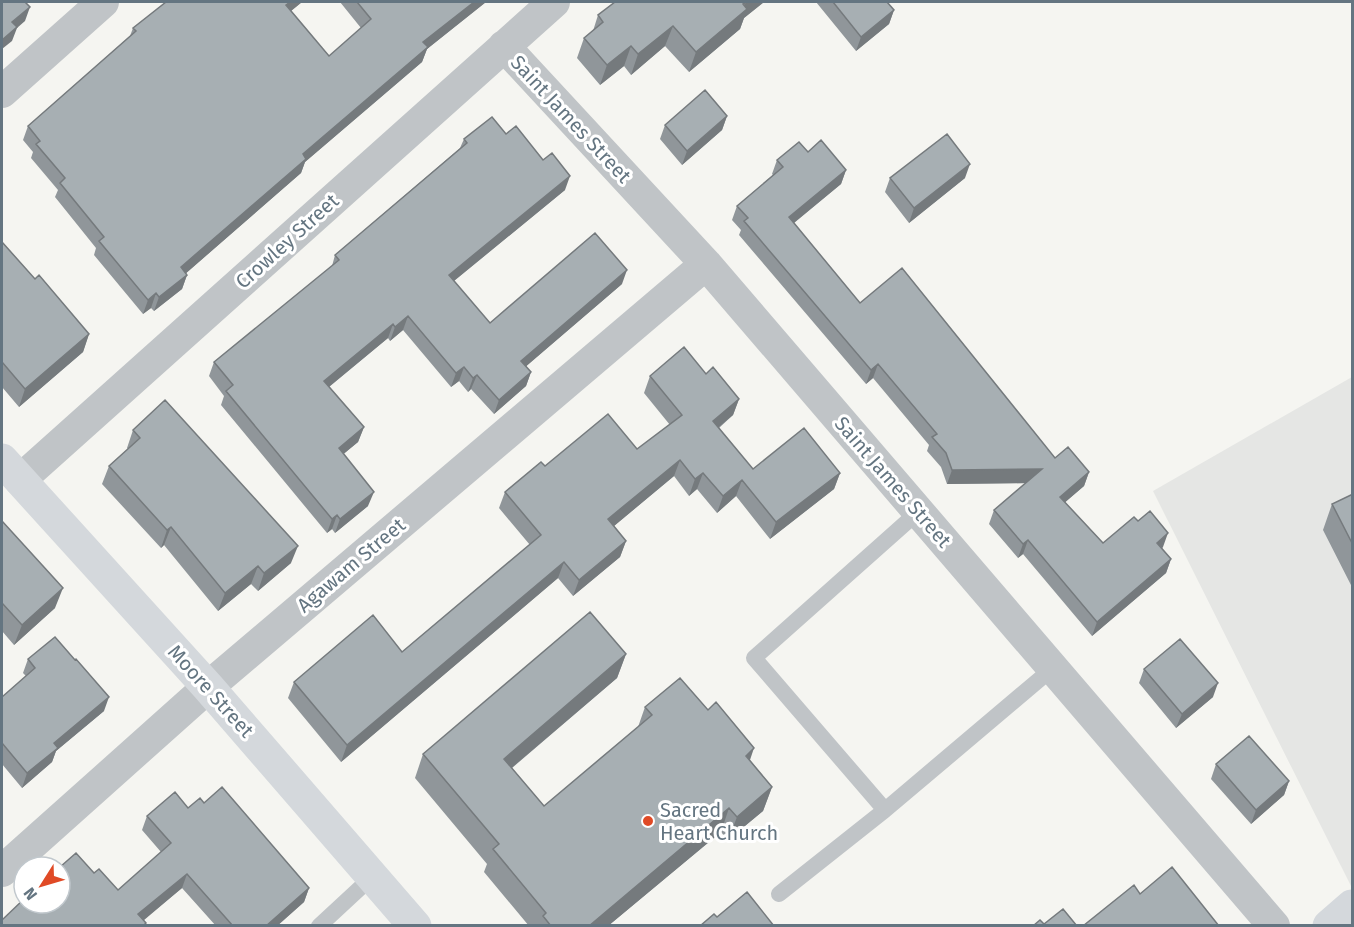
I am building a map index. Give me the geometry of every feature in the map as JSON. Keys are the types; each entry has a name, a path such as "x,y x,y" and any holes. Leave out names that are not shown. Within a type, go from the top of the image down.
{"street":[{"path":"2,92 103,2"},
{"name":"Crowley Street","path":"11,470 554,2"},
{"name":"Saint James Street","path":"504,46 706,264 1274,926"},
{"name":"Agawam Street","path":"2,871 208,687 706,264"},
{"name":"Moore Street","path":"11,470 208,687 415,926"},
{"path":"1329,926 1353,906"}],"lane":[{"path":"885,810 754,658 918,512"},
{"path":"779,894 885,810 1053,668"},
{"path":"319,926 373,876"}],"shaded area":[{"path":"1352,377 1352,888 1153,491"}],"building":[{"path":"2,2 25,2 30,7 12,22 17,27 2,40"},
{"path":"166,2 290,2 286,5 329,56 371,19 357,2 474,2 423,42 428,47 303,154 306,159 181,267 187,275 159,297 156,293 148,300 99,241 104,237 60,183 65,178 36,144 40,141 28,126 136,31 133,28"},
{"path":"615,2 747,2 743,4 747,9 696,52 673,26 638,54 631,46 607,65 584,38 603,22 598,15"},
{"path":"833,2 887,2 894,10 861,37"},
{"path":"705,90 727,116 687,151 665,125"},
{"path":"492,117 506,134 516,126 543,160 552,153 570,176 449,275 490,323 595,233 627,270 521,361 531,372 499,400 477,375 473,378 464,367 456,373 408,316 395,327 393,324 324,381 364,427 339,448 374,492 340,519 337,515 332,519 226,391 233,385 214,362 339,260 335,255 467,143 464,139"},
{"path":"947,134 970,164 914,208 890,178"},
{"path":"821,140 846,170 789,217 860,303 902,268 1055,458 1068,447 1089,472 1060,497 1103,543 1134,517 1138,521 1150,511 1168,533 1157,543 1171,559 1097,622 1028,540 1023,544 994,510 1042,469 952,470 946,453 932,437 937,434 878,364 871,370 744,221 748,218 737,206 783,167 777,160 799,142 808,152"},
{"path":"2,242 35,279 39,275 89,334 25,389 2,362"},
{"path":"684,347 706,374 713,367 739,399 713,421 753,469 804,428 840,473 776,522 742,480 723,496 703,473 695,479 680,460 608,519 626,541 579,580 564,562 347,745 294,682 373,615 402,652 541,535 505,492 541,462 545,466 608,414 637,449 682,415 650,376"},
{"path":"165,400 298,546 264,573 258,566 225,593 171,527 167,530 109,466 140,438 133,430"},
{"path":"1353,494 1353,545 1332,504"},
{"path":"2,521 63,588 22,625 2,603"},
{"path":"590,612 626,654 504,759 544,806 652,715 645,707 680,678 708,710 716,702 754,748 746,756 772,787 737,817 729,808 589,926 551,926 543,916 546,913 493,849 499,844 423,754"},
{"path":"55,637 109,697 54,743 58,748 27,773 2,743 2,697 35,668 28,659"},
{"path":"1180,639 1218,683 1182,714 1144,669"},
{"path":"1249,736 1289,781 1256,810 1216,764"},
{"path":"222,787 309,888 266,926 233,926 187,874 138,914 146,923 143,926 2,926 2,920 12,910 12,915 72,915 72,856 76,853 94,873 99,869 118,890 171,843 147,816 175,792 188,808 200,798 204,803"},
{"path":"1172,867 1219,926 1083,926 1134,885 1140,894"},
{"path":"747,892 774,926 700,926 714,914 717,917"},
{"path":"1063,909 1077,926 1033,926 1040,920 1044,924"}],"place":[{"name":"Sacred Heart Church","path":"648,821"}]}
